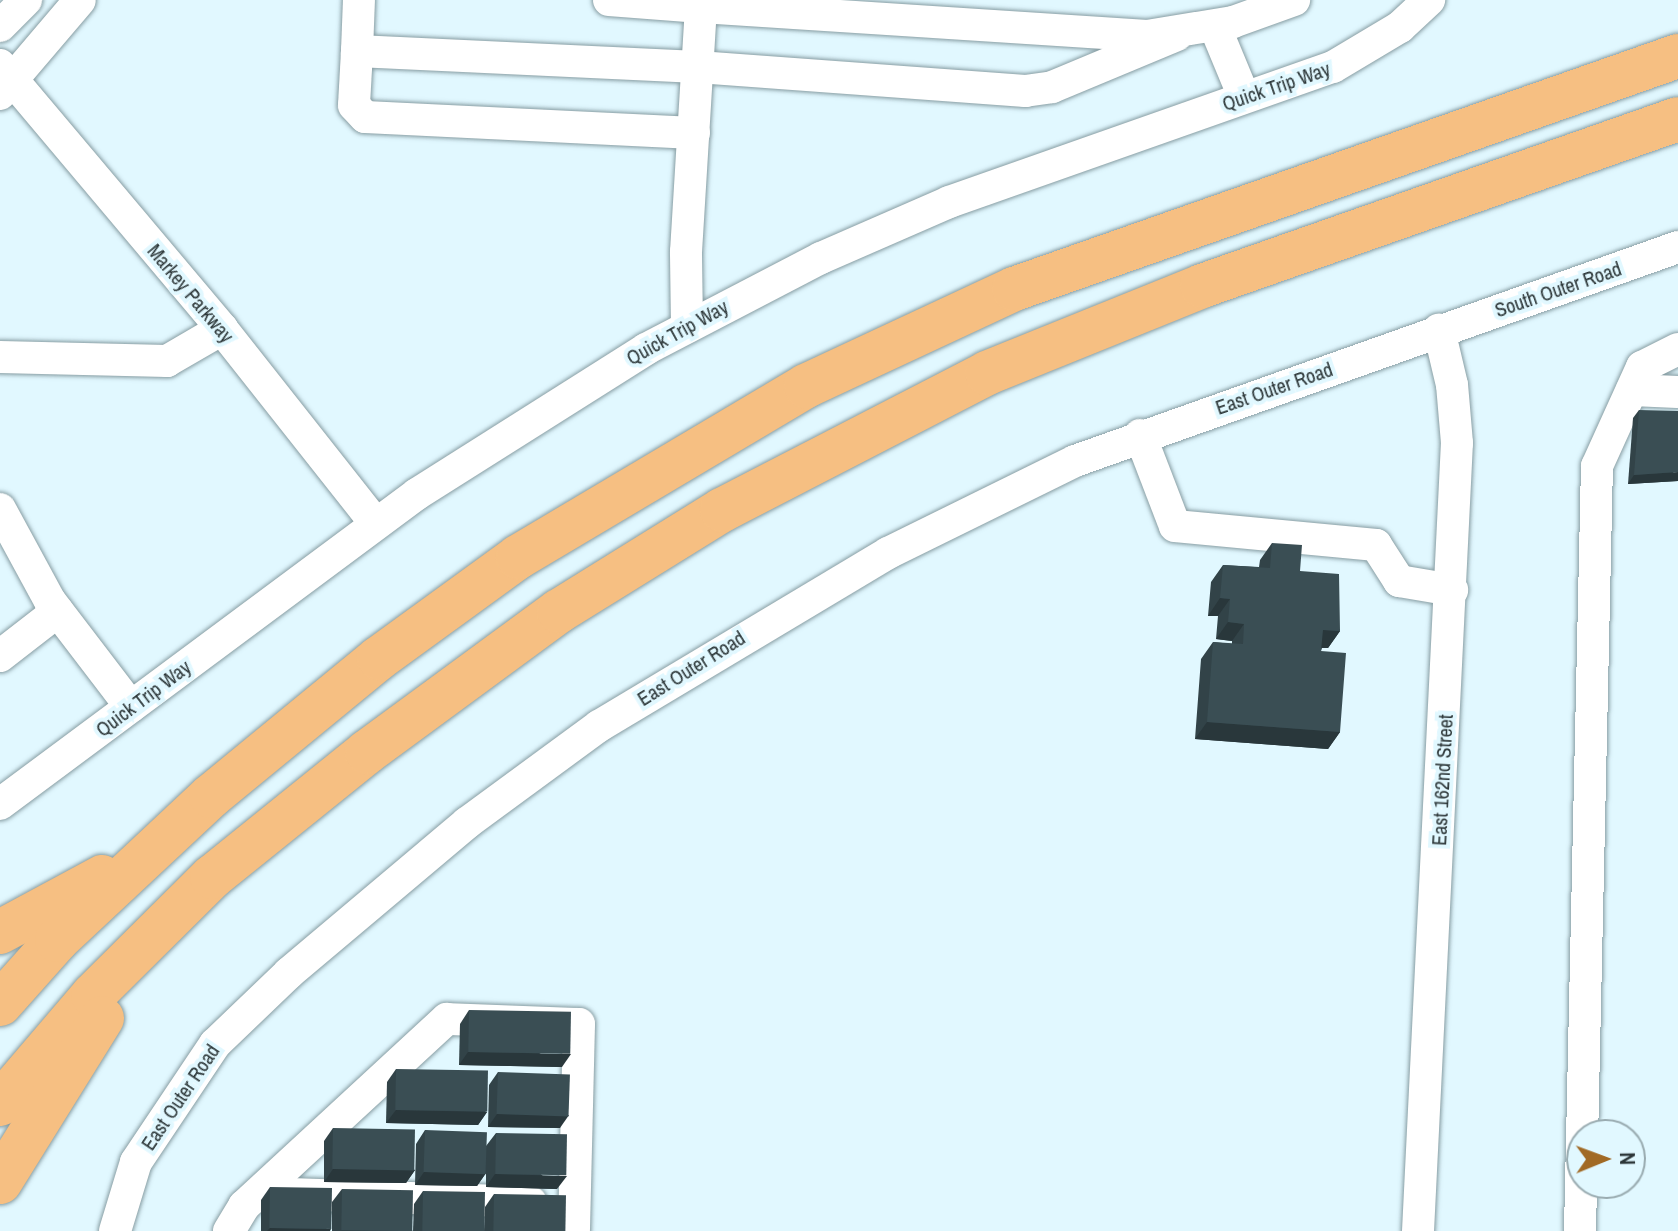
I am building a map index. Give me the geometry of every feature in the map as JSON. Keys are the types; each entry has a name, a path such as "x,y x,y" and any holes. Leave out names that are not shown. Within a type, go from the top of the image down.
{"highway":[{"path":"0,1004 57,940 156,847 379,658 518,557 806,386 1014,289 1678,56"},
{"path":"0,1104 93,995 212,877 367,752 559,611 722,510 987,373 1202,286 1678,119"},
{"path":"0,932 156,847"},
{"path":"0,1182 153,935"}],"street":[{"path":"0,26 26,0"},
{"path":"4,81 80,0"},
{"path":"359,0 354,105 365,117 694,133"},
{"path":"609,0 702,3 1177,35"},
{"path":"357,51 698,67 1040,90 1177,35 1215,27 1294,0"},
{"name":"Quick Trip Way","path":"0,804 376,524 494,441 687,327 821,258 949,202 1244,97 1368,49 1429,0"},
{"path":"687,327 702,3"},
{"path":"1215,27 1244,97"},
{"name":"Markey Parkway","path":"4,81 222,329 376,524"},
{"name":"South Outer Road","path":"1439,330 1678,247"},
{"path":"0,357 167,361 222,329"},
{"name":"East Outer Road","path":"115,1231 136,1162 215,1044 289,973 467,823 599,726 760,625 972,509 1140,435 1439,330"},
{"name":"East 162nd Street","path":"1418,1231 1452,590 1457,414 1439,330"},
{"path":"1580,1231 1597,466 1642,367 1678,349"},
{"path":"1632,390 1678,392"},
{"path":"1140,435 1175,526 1376,545 1399,581 1452,590"},
{"path":"0,509 58,611 131,707"},
{"path":"0,656 58,611"},
{"path":"229,1231 258,1193 447,1019 579,1024 577,1084 560,1145 574,1217 258,1193"},
{"path":"386,1075 434,1077"},
{"path":"545,1083 577,1084"},
{"path":"319,1136 365,1138"}],"building":[{"path":"1639,410 1678,411 1678,472 1634,475"},
{"path":"1272,543 1302,545 1300,571 1339,574 1340,631 1323,630 1321,651 1346,653 1340,732 1207,722 1213,642 1243,644 1244,624 1228,622 1230,599 1220,598 1223,565 1270,568"},
{"path":"469,1010 571,1012 570,1054 468,1052"},
{"path":"396,1069 488,1071 487,1112 395,1110"},
{"path":"498,1072 570,1075 568,1116 497,1114"},
{"path":"333,1128 415,1129 414,1170 332,1169"},
{"path":"425,1130 487,1132 485,1174 424,1172"},
{"path":"496,1133 567,1134 566,1175 495,1174"},
{"path":"270,1187 332,1188 331,1229 269,1228"},
{"path":"342,1189 413,1190 412,1231 341,1230"},
{"path":"423,1191 485,1192 484,1231 422,1231"},
{"path":"494,1194 566,1195 565,1231 493,1231"}]}
